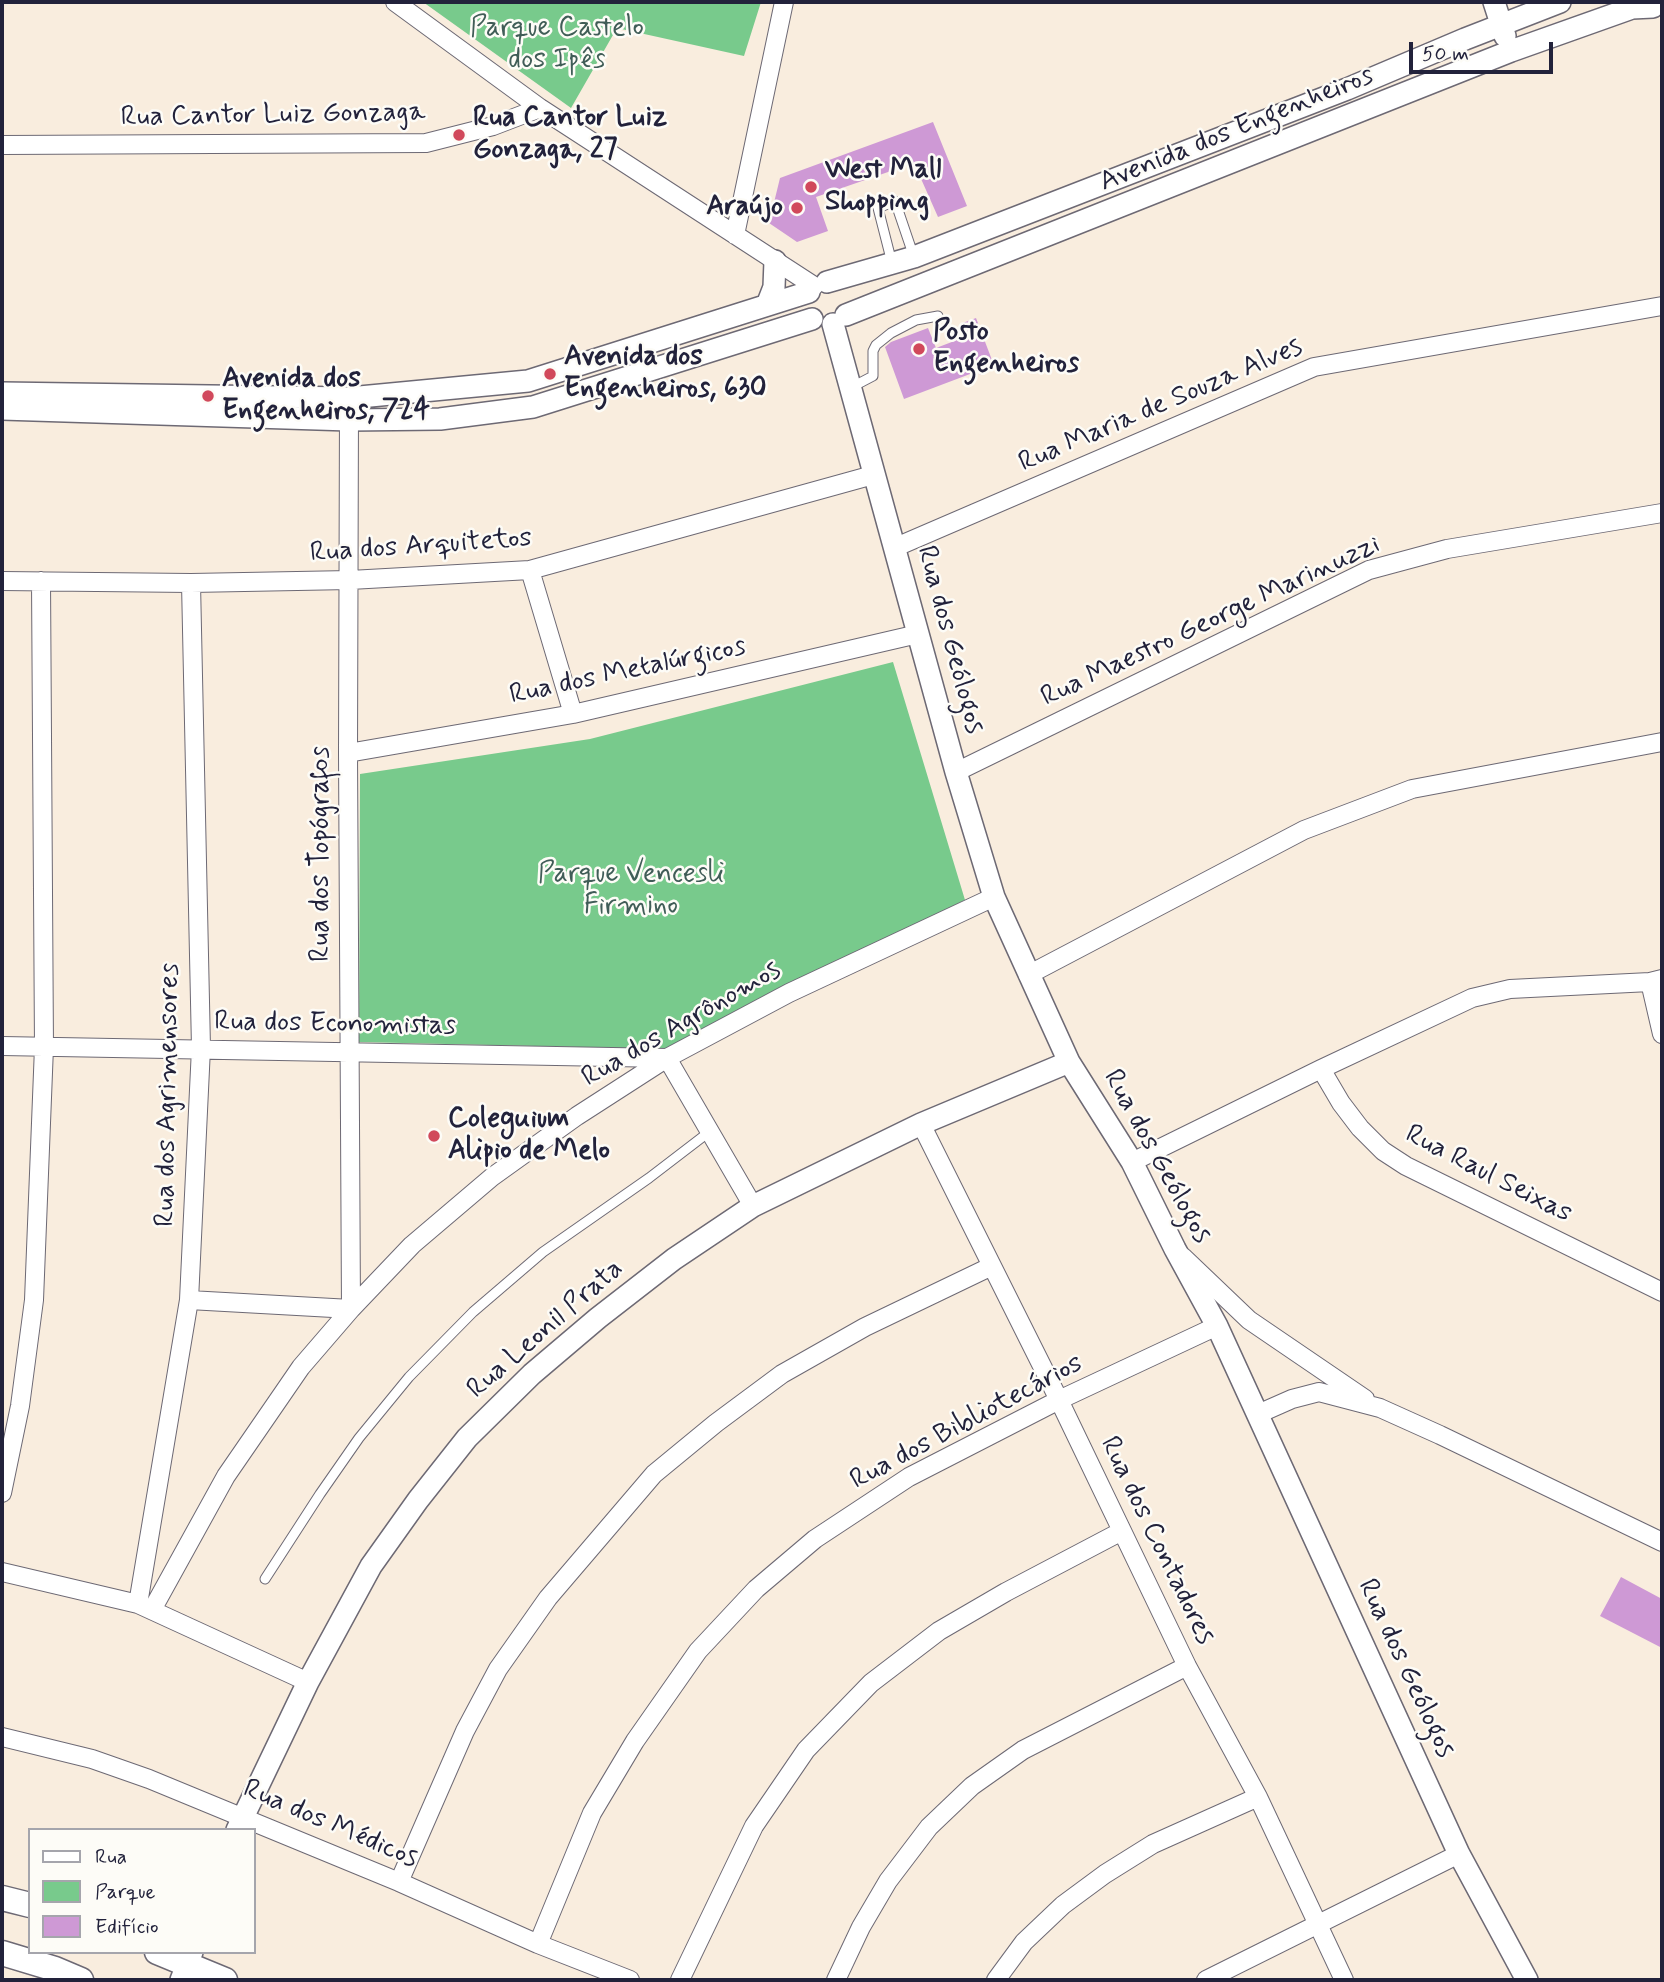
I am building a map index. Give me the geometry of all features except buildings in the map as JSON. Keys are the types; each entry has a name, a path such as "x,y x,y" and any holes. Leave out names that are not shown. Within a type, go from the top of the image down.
{"main road":[{"path":"2,1898 28,1905"},
{"path":"2,1953 81,1980"},
{"path":"161,1954 225,1980"}],"street":[{"path":"395,2 540,108 775,261 817,286 840,286 849,303 839,320 822,325 812,319 806,309 817,286"},
{"path":"735,235 784,2"},
{"path":"1494,2 1511,51"},
{"name":"Avenida dos Engenheiros","path":"2,393 349,398 528,381 914,257 1347,89 1560,2"},
{"name":"Avenida dos Engenheiros","path":"839,320 1511,51 1632,8 1655,8"},
{"name":"Rua Cantor Luiz Gonzaga","path":"2,145 426,143 493,127 540,108"},
{"path":"951,243 963,270"},
{"path":"767,305 774,287 775,261"},
{"name":"Rua Maria de Souza Alves","path":"896,547 1314,367 1662,306"},
{"path":"2,409 349,420 440,419 533,407 812,319"},
{"name":"Rua dos Geólogos","path":"839,320 850,388 873,475 896,547 956,772 994,897 1069,1062 1132,1162 1217,1326 1459,1854 1527,1980"},
{"name":"Rua dos Topógrafos","path":"349,398 351,1309"},
{"name":"Rua dos Arquitetos","path":"2,581 191,583 350,580 530,569 873,475"},
{"name":"Rua Maestro George Marinuzzi","path":"956,772 1369,570 1447,549 1662,513"},
{"path":"530,569 573,714"},
{"path":"2,1493 20,1406 34,1300 44,1047 41,581"},
{"name":"Rua dos Agrimensores","path":"145,1607 189,1300 201,1048 191,583"},
{"name":"Rua dos Metalúrgicos","path":"348,753 573,714 918,634"},
{"path":"1028,975 1304,830 1412,789 1662,742"},
{"name":"Rua dos Agrônomos","path":"145,1607 226,1476 301,1367 412,1245 492,1177 577,1116 667,1058 789,993 994,897"},
{"path":"1132,1162 1472,998 1510,989 1656,981 1662,1034"},
{"name":"Rua dos Economistas","path":"2,1046 667,1058"},
{"path":"667,1058 753,1206"},
{"name":"Rua Leonil Prata","path":"240,1823 308,1682 371,1566 467,1438 532,1374 674,1259 753,1206 921,1124 1069,1062"},
{"name":"Rua Raul Seixas","path":"1321,1069 1360,1128 1383,1151 1406,1166 1662,1292"},
{"name":"Rua dos Contadores","path":"921,1124 1059,1400 1187,1666 1258,1797 1343,1980"},
{"path":"1175,1249 1249,1320 1380,1409"},
{"path":"399,1882 465,1731 499,1669 548,1598 654,1475 716,1423 782,1374 865,1327 992,1266"},
{"path":"189,1300 351,1309"},
{"name":"Rua dos Bibliotecários","path":"538,1944 592,1813 635,1741 698,1651 755,1590 815,1539 909,1477 1059,1400 1217,1326"},
{"path":"1258,1414 1292,1399 1320,1392 1380,1409 1662,1542"},
{"path":"680,1980 754,1826 806,1750 871,1683 939,1631 1122,1531"},
{"path":"2,1572 145,1607 308,1682"},
{"path":"836,1980 861,1927 888,1881 929,1828 972,1787 1023,1750 1187,1666"},
{"name":"Rua dos Médicos","path":"2,1737 92,1759 149,1779 240,1823"},
{"path":"996,1980 1024,1942 1063,1905 1105,1874 1153,1844 1258,1797"},
{"name":"Rua dos Médicos","path":"256,1829 399,1882 538,1944 630,1980"},
{"path":"1206,1980 1459,1854"}],"lane":[{"path":"892,264 878,208 895,201 914,257"},
{"path":"850,388 873,376 873,351 891,332 916,320 938,316"},
{"path":"265,1579 359,1438 409,1377 463,1322 543,1252 649,1178 709,1132"}],"green space":[{"name":"Parque Castelo dos Ipês","path":"423,2 761,2 744,56 617,28 571,108"},
{"name":"Parque Vencesli Firmino","path":"893,662 965,900 667,1049 359,1042 360,774 590,739"}],"place":[{"name":"Rua Cantor Luiz Gonzaga, 27","path":"459,135"},
{"name":"West Mall Shopping","path":"811,187"},
{"name":"Araújo","path":"797,208"},
{"name":"Posto Engenheiros","path":"919,349"},
{"name":"Avenida dos Engenheiros, 630","path":"550,374"},
{"name":"Avenida dos Engenheiros, 724","path":"208,396"},
{"name":"Coleguium Alipio de Melo","path":"434,1136"}]}
